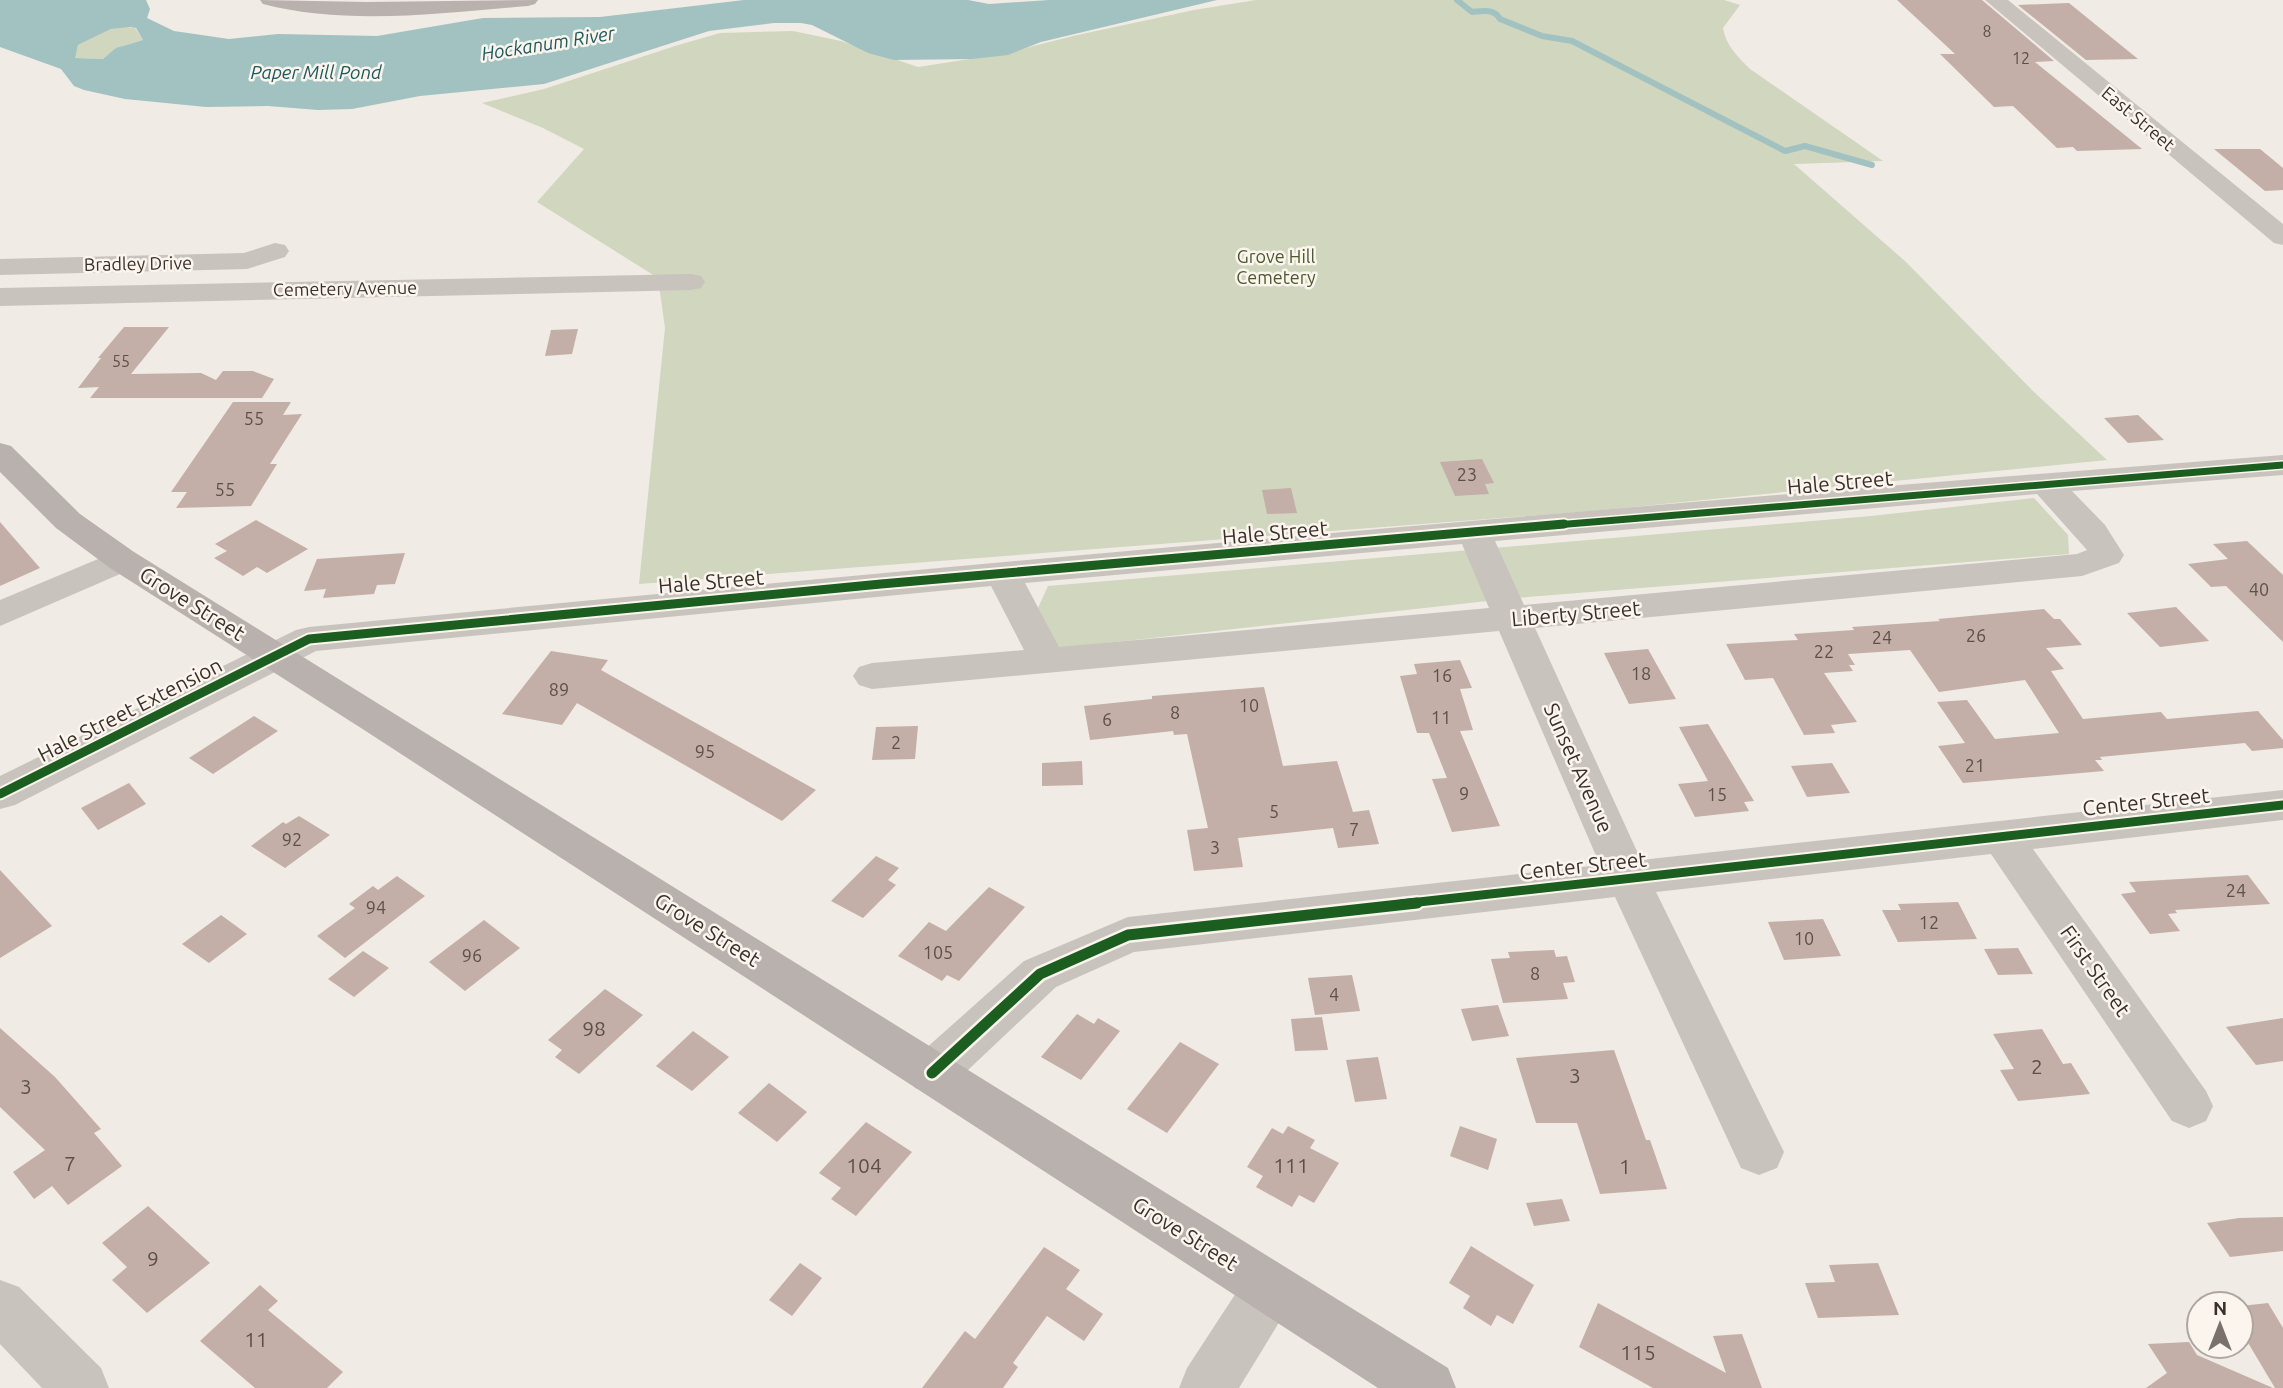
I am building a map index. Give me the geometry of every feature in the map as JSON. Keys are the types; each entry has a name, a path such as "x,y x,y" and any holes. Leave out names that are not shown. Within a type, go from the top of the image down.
{"main road":[{"path":"270,0 328,7 390,9 528,0"},
{"name":"Grove Street","path":"0,453 68,521 122,561 1428,1388"}],"street":[{"name":"East Street","path":"1995,0 2283,237"},
{"name":"Bradley Drive","path":"0,267 247,261 275,251"},
{"name":"Cemetery Avenue","path":"0,297 691,282"},
{"name":"Hale Street","path":"275,656 309,639 606,609 2046,483 2283,465"},
{"name":"Liberty Street","path":"872,676 1511,620 2082,565 2106,555 2093,533 2046,483"},
{"name":"Sunset Avenue","path":"1474,533 1628,879 1759,1152"},
{"path":"0,614 122,561"},
{"path":"1003,574 1048,661"},
{"name":"Hale Street Extension","path":"0,794 275,656"},
{"name":"Center Street","path":"932,1073 1040,974 1128,935 2283,805"},
{"name":"First Street","path":"2001,836 2189,1106"},
{"path":"1207,1388 1270,1288"},
{"path":"0,1306 81,1388"}],"green space":[{"name":"Grove Hill Cemetery","path":"1256,0 1724,0 1740,5 1723,28 1730,46 1741,60 1750,69 1883,161 1794,164 1906,262 2033,391 2107,460 1592,511 639,584 665,328 658,278 537,202 584,149 543,128 482,103 544,89 720,33 793,31 841,41 918,67 1002,54 1194,10"},
{"path":"135,28 143,40 122,46 103,59 74,58 78,45 111,29"},
{"path":"2034,498 2068,535 2069,554 1515,598 1053,649 1032,621 1048,586 1871,516"}],"water":[{"name":"Paper Mill Pond","path":"0,0 146,0 150,9 147,18 174,31 229,39 278,34 377,36 483,18 600,17 744,0 968,0 989,4 1049,0 1217,0 1041,42 1008,55 972,59 894,60 868,53 812,25 801,23 774,23 709,31 544,84 420,96 352,109 206,107 125,99 74,86 61,69 0,47","holes":["136,28 143,40 116,48 103,59 75,58 78,45 111,29"]}],"building":[{"path":"1897,0 1982,0 2054,61 2035,62 2142,149 2077,151 2073,147 2057,148 2013,106 1994,107 1940,54 1955,54"},
{"path":"2069,3 2138,59 2086,60 2018,5"},
{"path":"2214,149 2260,149 2283,168 2283,190 2265,191"},
{"path":"124,327 169,327 131,374 201,373 216,380 223,371 253,371 274,379 262,398 90,398 99,387 78,388"},
{"path":"578,329 572,354 545,356 551,330"},
{"path":"233,402 291,402 283,415 302,414 270,464 277,464 251,506 176,508 187,492 171,492"},
{"path":"2138,415 2164,440 2128,443 2104,418"},
{"path":"1482,459 1494,483 1485,484 1489,494 1455,496 1440,462"},
{"path":"1291,488 1297,513 1267,514 1262,490"},
{"path":"256,520 308,549 267,573 257,567 243,576 214,558 227,551 215,544"},
{"path":"0,522 40,568 0,586"},
{"path":"2247,541 2283,575 2283,642 2226,586 2211,587 2188,564 2228,559 2213,544"},
{"path":"405,553 395,584 377,585 374,594 323,598 326,589 304,591 317,559"},
{"path":"2176,607 2209,641 2160,647 2127,613"},
{"path":"2044,609 2054,619 2060,619 2082,645 2046,648 2064,669 2051,671 2083,719 2161,712 2167,719 2258,711 2283,740 2283,748 2252,751 2245,743 2100,757 2102,760 2095,760 2104,771 1963,783 1938,746 1965,743 1937,702 1967,700 1995,739 2059,733 2025,680 1939,692 1910,650 1848,654 1855,665 1849,665 1853,671 1824,673 1857,722 1831,725 1835,733 1804,735 1773,678 1745,680 1726,644 1798,640 1794,634"},
{"path":"1648,649 1676,699 1629,704 1604,653"},
{"path":"551,651 608,660 601,670 816,790 782,821 577,703 562,725 502,714"},
{"path":"1460,660 1472,688 1460,689 1473,730 1460,731 1500,826 1452,832 1432,779 1447,778 1429,733 1417,733 1400,676 1417,674 1414,664"},
{"path":"1264,687 1283,766 1337,761 1353,812 1369,810 1379,844 1338,848 1333,828 1238,838 1243,867 1194,871 1187,830 1208,828 1187,734 1174,735 1173,731 1090,740 1084,706 1152,699 1152,696"},
{"path":"254,716 278,731 213,774 189,758"},
{"path":"1708,724 1754,801 1744,802 1749,811 1695,817 1678,784 1708,781 1679,727"},
{"path":"918,726 915,759 872,760 876,727"},
{"path":"1082,761 1083,785 1042,786 1042,763"},
{"path":"1832,763 1850,793 1807,797 1791,766"},
{"path":"129,783 146,804 98,830 81,808"},
{"path":"299,816 330,835 285,868 251,846 283,822 286,824"},
{"path":"876,856 899,868 888,880 896,885 863,918 831,901"},
{"path":"0,870 52,926 0,958"},
{"path":"2248,875 2270,904 2175,910 2177,913 2168,914 2180,931 2150,934 2121,894 2136,892 2129,882"},
{"path":"397,876 425,896 345,958 317,936 355,908 349,904 373,886 378,890"},
{"path":"989,887 1025,907 959,981 947,975 942,981 898,956 929,922 946,931"},
{"path":"1958,902 1977,939 1898,942 1882,910 1901,910 1898,904"},
{"path":"221,915 247,934 209,963 182,944"},
{"path":"1823,919 1841,956 1784,960 1768,922"},
{"path":"484,920 520,948 465,991 429,962"},
{"path":"2018,948 2033,974 1998,975 1984,949"},
{"path":"1554,950 1556,957 1567,956 1575,982 1563,983 1568,999 1503,1003 1491,959 1510,958 1508,952"},
{"path":"363,951 389,968 354,997 328,979"},
{"path":"1352,975 1360,1011 1315,1015 1308,978"},
{"path":"605,989 643,1015 579,1074 555,1057 562,1050 548,1040"},
{"path":"1498,1005 1509,1036 1472,1041 1461,1009"},
{"path":"1077,1014 1094,1024 1098,1018 1120,1031 1081,1080 1041,1057"},
{"path":"1322,1017 1328,1050 1295,1051 1291,1019"},
{"path":"2283,1018 2283,1061 2256,1065 2226,1027"},
{"path":"0,1028 55,1077 101,1129 94,1133 122,1166 68,1205 52,1186 34,1199 13,1172 45,1150 0,1107"},
{"path":"2042,1029 2063,1064 2071,1063 2090,1094 2018,1101 2000,1070 2014,1069 1993,1034"},
{"path":"693,1031 729,1057 692,1091 656,1066"},
{"path":"1180,1042 1219,1064 1167,1133 1127,1109"},
{"path":"1614,1050 1646,1140 1650,1140 1667,1189 1600,1194 1577,1123 1536,1123 1516,1058"},
{"path":"1378,1057 1387,1099 1355,1102 1346,1060"},
{"path":"769,1083 807,1112 777,1142 738,1113"},
{"path":"866,1122 912,1152 856,1216 831,1199 841,1188 819,1173"},
{"path":"1288,1126 1315,1140 1310,1148 1339,1163 1314,1203 1299,1195 1292,1207 1256,1187 1263,1176 1247,1167 1272,1128 1283,1134"},
{"path":"1460,1126 1497,1139 1488,1170 1450,1156"},
{"path":"1562,1199 1570,1221 1534,1226 1526,1203"},
{"path":"148,1206 210,1263 147,1313 112,1280 127,1267 102,1243"},
{"path":"2283,1217 2283,1251 2230,1257 2207,1223 2239,1218"},
{"path":"1471,1246 1534,1285 1513,1324 1497,1315 1491,1326 1463,1308 1470,1296 1449,1283"},
{"path":"1044,1247 1080,1270 1066,1289 1103,1314 1084,1341 1047,1316 1013,1363 1018,1367 1003,1388 922,1388 965,1331 975,1339"},
{"path":"800,1263 822,1278 792,1316 769,1300"},
{"path":"1878,1263 1899,1315 1818,1318 1805,1283 1835,1282 1829,1265"},
{"path":"260,1285 278,1301 268,1310 343,1372 327,1388 255,1388 200,1341"},
{"path":"1598,1303 1726,1373 1713,1336 1742,1334 1762,1388 1653,1388 1579,1347"},
{"path":"2268,1303 2283,1328 2283,1388 2275,1388 2255,1354 2255,1304"},
{"path":"2185,1342 2185,1360 2209,1360 2273,1388 2146,1388 2167,1373 2148,1344"}],"waterway":[{"path":"1457,0 1472,12 1491,12 1500,19 1542,36 1572,41 1785,151 1805,146 1872,165"}],"cycle path":[{"path":"0,794 309,639 881,584 1992,487 2283,465"},
{"path":"932,1073 1040,974 1128,935 2283,805"}],"water label":[{"name":"Hockanum River","path":"548,43"}]}
